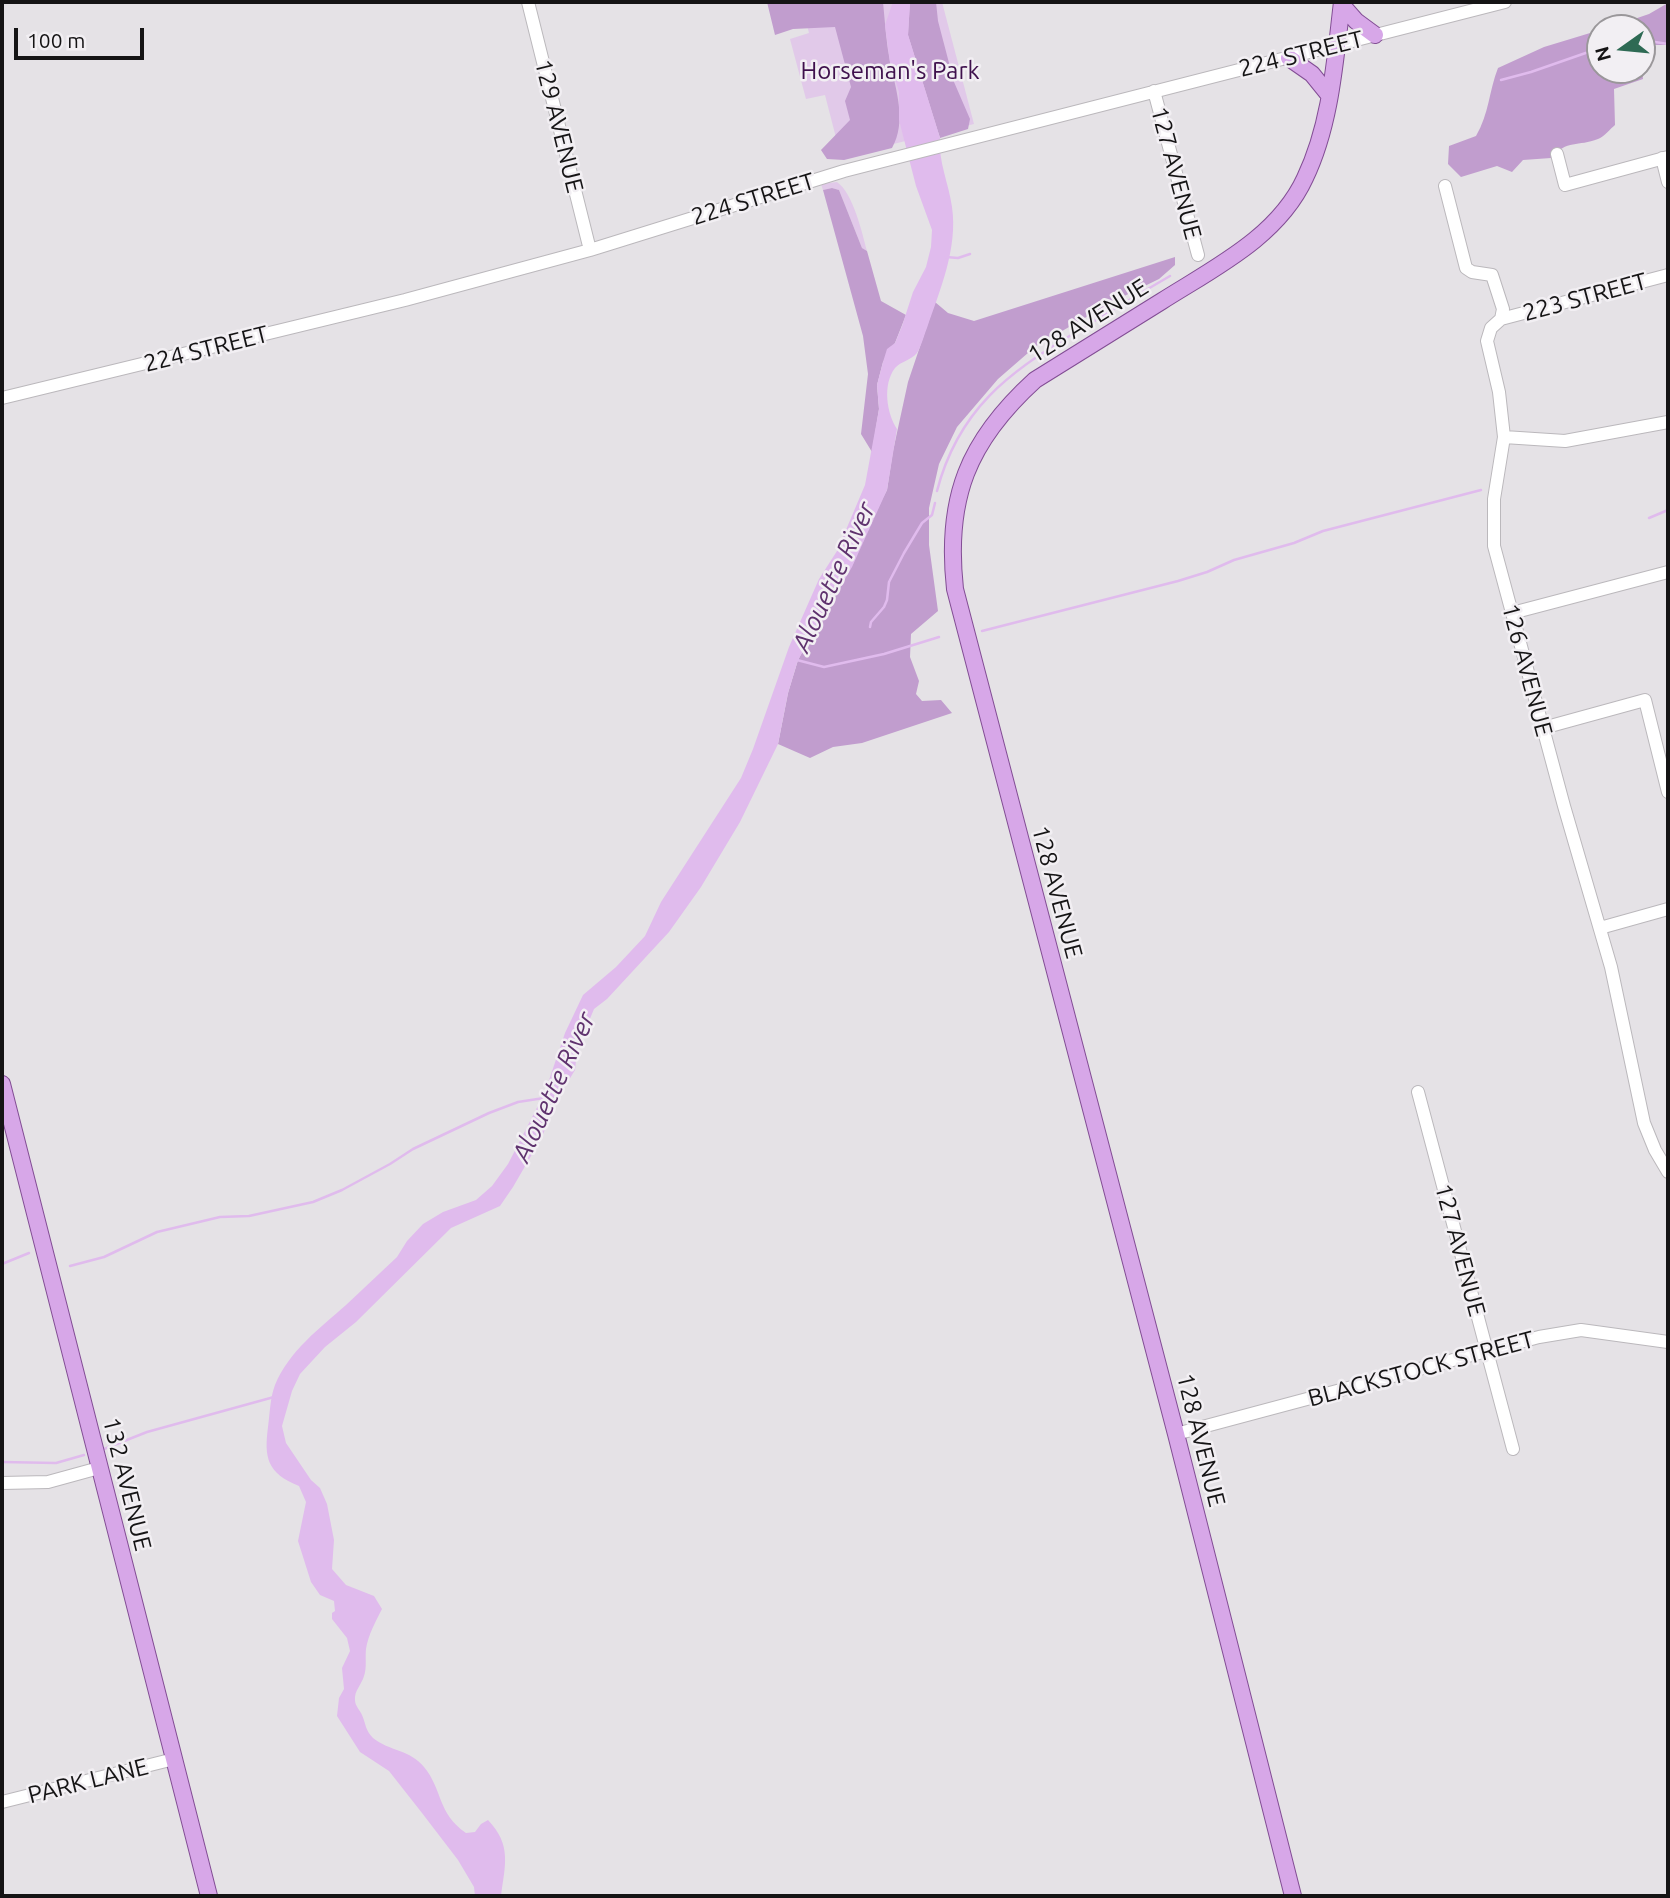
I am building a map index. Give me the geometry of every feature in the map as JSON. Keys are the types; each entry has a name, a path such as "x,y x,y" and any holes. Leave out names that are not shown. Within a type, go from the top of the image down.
{"main road":[{"path":"1342,3 1356,21 1375,35"},
{"name":"128 AVENUE","path":"1293,1896 1176,1434 955,589 951,535 959,490 974,454 995,421 1035,380 1223,264 1269,228 1305,180 1321,139 1342,3"},
{"path":"1289,58 1312,74 1329,95"},
{"name":"132 AVENUE","path":"2,1084 209,1896"}],"street":[{"name":"129 AVENUE","path":"528,2 590,250"},
{"name":"224 STREET","path":"2,398 392,303 590,250 903,155 1505,2"},
{"name":"127 AVENUE","path":"1154,91 1198,255"},
{"path":"1558,154 1565,185 1665,157 1668,182"},
{"name":"126 AVENUE","path":"1445,186 1464,264 1468,271 1488,273 1495,279 1503,309 1501,319 1491,328 1487,341 1499,392 1504,437 1494,499 1494,546 1611,967 1644,1123 1664,1155 1668,1172"},
{"name":"223 STREET","path":"1501,319 1668,275"},
{"path":"1504,437 1565,441 1668,422"},
{"path":"1512,613 1668,572"},
{"path":"1543,728 1645,700 1668,792"},
{"path":"1600,928 1668,909"},
{"name":"127 AVENUE","path":"1418,1092 1513,1449"},
{"name":"BLACKSTOCK STREET","path":"1176,1434 1539,1337 1581,1330 1668,1342"},
{"path":"2,1483 48,1482 99,1468"},
{"name":"PARK LANE","path":"2,1802 174,1759"}],"green space":[{"path":"767,2 883,2 900,117 892,148 844,160 827,159 821,150 850,120 845,101 851,87 835,27 793,29 775,35"},
{"name":"Horseman's Park","path":"801,2 942,2 974,124 841,157 825,95 806,99 790,39 809,33"},
{"path":"910,2 936,2 938,21 954,82 970,119 968,129 940,138 908,35"},
{"path":"1668,3 1668,45 1656,45 1656,14 1649,14"},
{"path":"1586,34 1586,84 1628,84 1614,89 1615,125 1600,138 1562,148 1551,158 1523,160 1512,172 1497,166 1461,177 1448,164 1449,146 1476,136 1484,119 1498,68 1544,47"},
{"path":"837,182 843,187 852,204 867,251 862,248 839,190 823,190 821,184"},
{"path":"823,190 839,190 862,248 867,251 881,301 906,315 895,343 883,362 877,385 879,409 872,452 861,434 868,374 863,336"},
{"path":"1175,257 1175,265 1159,279 1116,300 1036,346 998,379 957,427 939,464 929,508 929,545 938,611 911,634 910,657 919,681 916,694 922,701 941,700 952,713 862,743 833,747 810,758 778,744 798,660 887,490 908,382 935,302 948,313 974,321"}],"water":[{"name":"Alouette River","path":"893,2 910,2 908,35 940,138 953,222 947,269 920,348 915,355 895,368 888,383 887,399 897,429 887,490 852,567 798,660 778,744 740,822 701,887 669,932 607,999 594,1009 577,1050 575,1070 555,1103 542,1137 513,1187 500,1206 451,1228 356,1322 325,1347 300,1374 282,1426 286,1443 311,1480 320,1488 327,1504 334,1540 332,1569 346,1585 374,1596 382,1609 368,1639 365,1673 355,1697 368,1732 379,1742 419,1761 430,1776 450,1817 466,1833 475,1832 488,1820 501,1838 505,1856 501,1896 475,1896 474,1887 458,1860 422,1813 389,1771 360,1752 337,1716 339,1698 344,1689 342,1668 350,1651 347,1638 332,1619 334,1601 320,1595 311,1582 298,1541 306,1502 299,1486 280,1476 270,1463 267,1438 272,1395 288,1361 316,1331 397,1257 423,1224 443,1212 476,1200 492,1186 508,1164 545,1092 565,1033 583,995 616,967 645,936 661,902 741,778 789,647 819,579 837,551 865,485 879,409 877,385 883,362 887,349 895,343 913,292 926,267 931,247 932,230 916,186 899,120 899,92 890,62 885,25"}],"waterway":[{"path":"1656,42 1668,44"},
{"path":"1501,80 1586,53"},
{"path":"946,257 958,258 970,254"},
{"path":"937,491 958,437 973,415 1009,378 1053,346 1170,276"},
{"path":"982,631 1178,581 1323,531 1481,490"},
{"path":"870,627 884,607 889,582 904,553 922,523 932,515 935,503"},
{"path":"1649,518 1668,510"},
{"name":"Alouette River","path":"797,660 824,667 884,654 939,637"},
{"name":"Alouette River","path":"70,1266 104,1257 157,1232 220,1217 249,1216 313,1202 342,1190 413,1149 489,1113 518,1102 544,1098"},
{"path":"2,1264 29,1253"},
{"path":"104,1449 147,1432 274,1397"},
{"path":"2,1462 56,1463 84,1455"}]}
